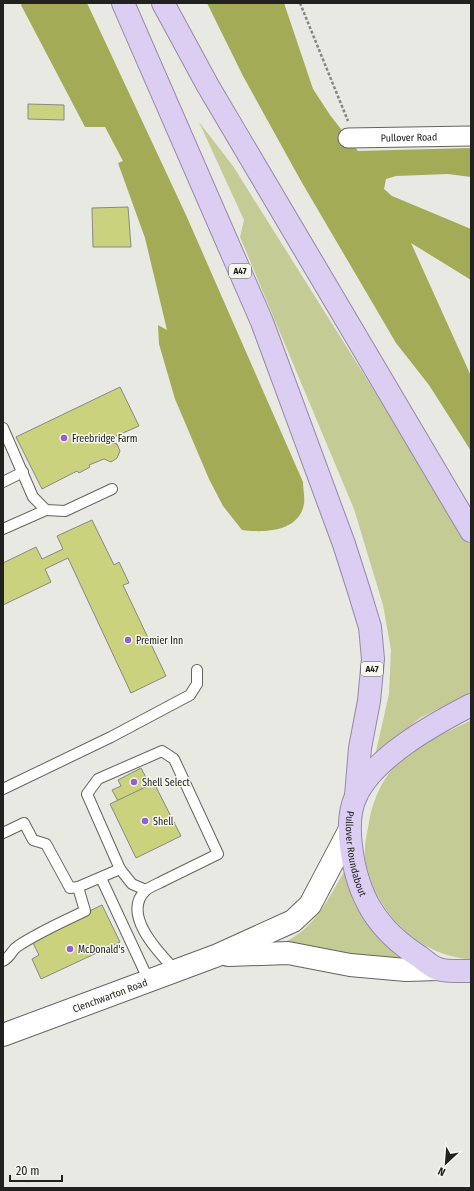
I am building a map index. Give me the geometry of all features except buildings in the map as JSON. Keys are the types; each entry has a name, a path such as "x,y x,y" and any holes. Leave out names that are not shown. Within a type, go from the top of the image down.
{"highway":[{"name":"A47","path":"123,3 262,322 344,544 370,627 373,659 369,701 360,748 356,796"},
{"path":"163,3 212,92 471,531"},
{"name":"Pullover Roundabout","path":"471,705 434,724 406,743 370,775 356,796 349,830 354,871 368,906 387,930 407,949 438,969 471,971"}],"street":[{"name":"Pullover Road","path":"351,138 471,136"},
{"name":"Clenchwarton Road","path":"3,1035 218,955 293,921 310,905 349,830"},
{"name":"Clenchwarton Road","path":"218,955 288,952 350,965 406,970 438,969"}],"lane":[{"path":"3,428 33,497 46,510"},
{"path":"3,482 23,472"},
{"path":"3,529 46,510 65,511 112,489"},
{"path":"3,789 111,737 190,695 197,684 197,670"},
{"path":"146,890 132,884 120,869 87,794 98,779 162,751 174,759 218,854 146,890 139,902 138,916 144,933 158,952 176,971"},
{"path":"3,833 24,823 33,840 46,844 74,888 85,911 34,935 15,947 6,949 3,948"},
{"path":"74,888 120,869"},
{"path":"101,878 148,981"},
{"path":"3,961 10,957 15,947"}],"path":[{"path":"300,3 351,138"}],"green space":[{"path":"23,3 87,3 186,215 303,482 304,504 301,513 288,525 279,529 270,530 242,530 223,506 209,479 175,399 159,344 158,325 167,330 145,238 118,163 123,161 105,127 85,127 21,5"},
{"path":"207,3 284,3 313,89 330,115 358,151 471,148 471,177 448,174 396,176 386,179 384,189 392,196 471,229 471,280 411,243 471,376 471,451 429,385 396,343 301,181 243,76"},
{"path":"199,122 233,166 471,545 471,692 420,718 391,741 374,760 389,694 391,650 383,605 354,509 240,237 244,220"},
{"path":"471,720 471,960 447,955 429,948 403,929 382,904 375,889 365,858 365,847 369,820 376,796 394,767 410,752 430,740"},
{"path":"344,872 347,872 349,889 358,910 371,927 403,959 401,962 287,943 287,941 297,935 321,911"}],"place":[{"name":"Freebridge Farm","path":"64,438"},
{"name":"Premier Inn","path":"128,640"},
{"name":"Shell Select","path":"134,782"},
{"name":"Shell","path":"145,821"},
{"name":"McDonald's","path":"70,949"}]}
